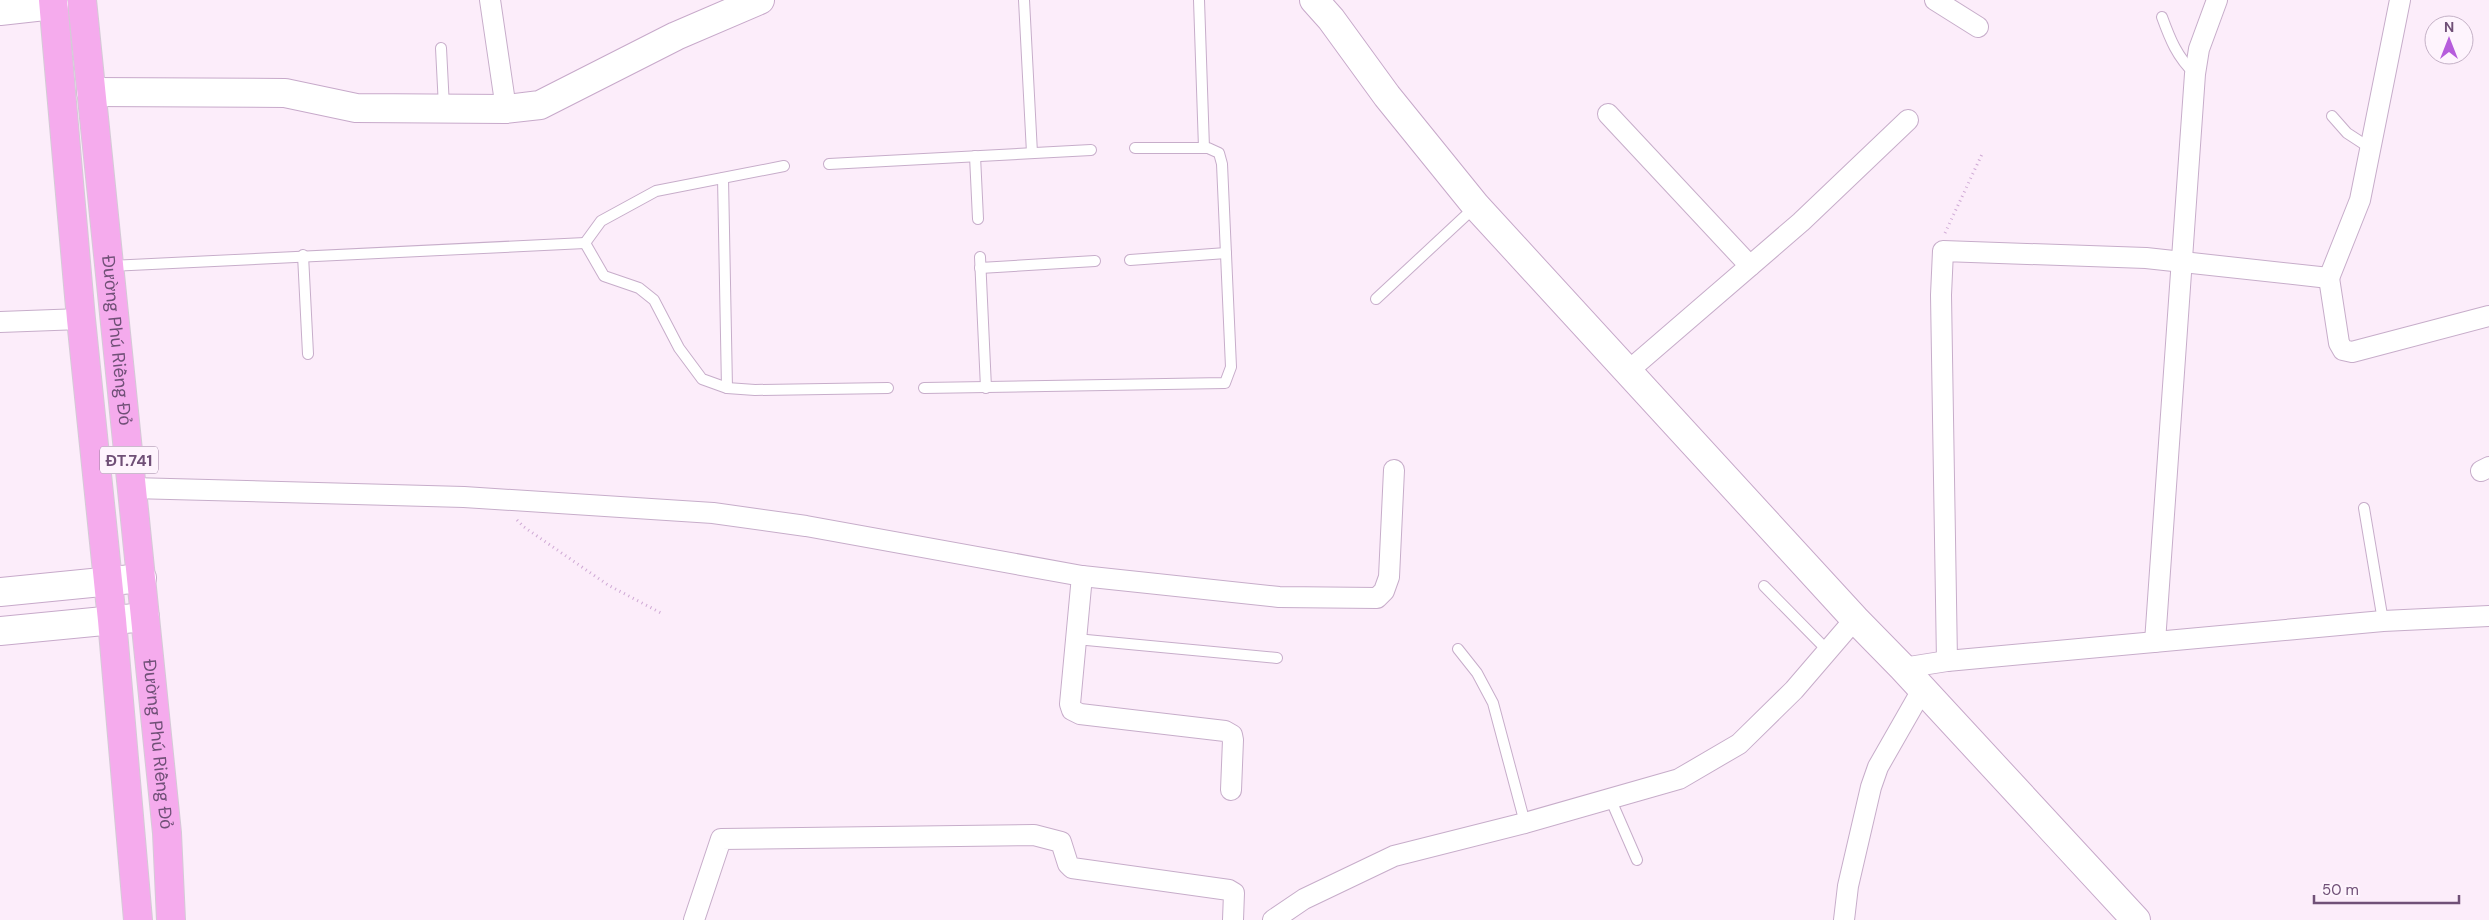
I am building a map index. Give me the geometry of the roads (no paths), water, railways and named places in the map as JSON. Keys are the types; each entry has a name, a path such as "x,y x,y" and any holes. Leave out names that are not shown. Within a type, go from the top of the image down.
{"main road":[{"name":"Đường Phú Riềng Đỏ","path":"82,0 167,833 171,920"},
{"name":"Đường Phú Riềng Đỏ","path":"54,3 81,319 112,620 138,920"}],"street":[{"path":"490,0 506,109"},
{"path":"91,92 285,93 356,108 444,107 506,109 540,105 558,98 676,36 759,0"},
{"path":"1314,0 1331,19 1433,155 1476,206 1855,619 1903,668 2136,920"},
{"path":"1936,0 1958,6 1978,27"},
{"path":"2155,642 2194,74 2199,49 2216,0"},
{"path":"2400,0 2360,200 2329,278 2339,343 2343,350 2352,352 2489,316"},
{"path":"0,11 54,3"},
{"path":"1608,114 1750,266"},
{"path":"1627,372 1801,222 1908,120"},
{"path":"1947,660 1941,295 1943,251 2075,255 2182,262 2329,278"},
{"path":"0,322 81,319"},
{"path":"132,488 498,499 713,513 806,526 1082,576 1279,597 1377,598 1384,591 1389,577 1394,470"},
{"path":"1082,576 1072,710 1080,714 1225,731 1232,735 1233,740 1231,790"},
{"path":"0,592 142,578"},
{"path":"1903,668 1947,660 2383,621 2489,616"},
{"path":"0,631 144,617"},
{"path":"1273,920 1304,899 1394,856 1525,823 1679,779 1739,744 1794,690 1855,619"},
{"path":"1844,920 1848,886 1873,780 1878,767 1922,690"},
{"path":"694,920 721,839 1034,835 1061,842 1068,864 1072,868 1229,890 1234,893 1233,920"}],"lane":[{"path":"1024,0 1032,153"},
{"path":"1199,0 1204,148"},
{"path":"2162,17 2170,40 2181,61 2194,74"},
{"path":"441,48 444,107"},
{"path":"2332,116 2347,134 2370,148"},
{"path":"924,388 1225,383 1231,367 1222,164 1218,153 1204,148 1135,148"},
{"path":"829,164 1091,150"},
{"path":"975,156 978,219"},
{"path":"585,243 601,221 656,191 784,166"},
{"path":"723,178 727,388"},
{"path":"1376,298 1476,206"},
{"path":"109,266 303,255 585,243"},
{"path":"585,243 604,276 638,288 654,300 679,348 702,379 727,388 755,390 888,388"},
{"path":"1130,260 1226,253"},
{"path":"303,255 308,354"},
{"path":"980,257 986,388"},
{"path":"980,268 1095,261"},
{"path":"2364,508 2383,621"},
{"path":"1764,586 1828,650"},
{"path":"1076,639 1277,658"},
{"path":"1458,649 1477,673 1493,703 1525,823"},
{"path":"1610,798 1637,860"}]}
